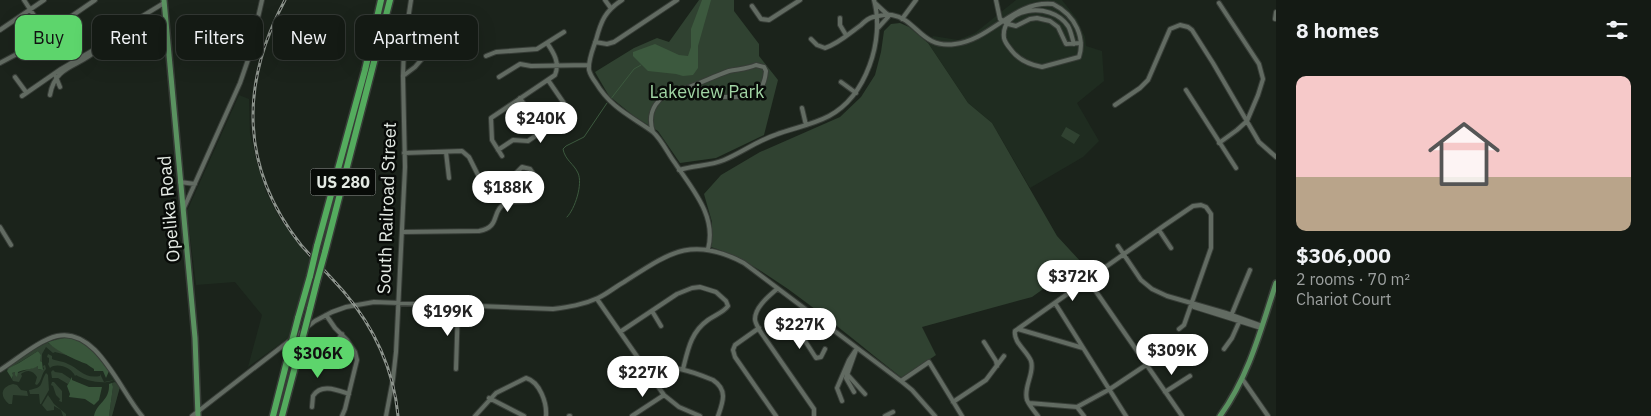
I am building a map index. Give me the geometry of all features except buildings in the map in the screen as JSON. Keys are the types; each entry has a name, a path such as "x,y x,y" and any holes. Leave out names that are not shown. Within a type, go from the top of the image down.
{"highway":[{"name":"US 280","path":"273,416 365,70 381,0"},
{"name":"US 280","path":"282,416 390,0"}],"main road":[{"name":"Opelika Road","path":"164,2 195,338 198,414"},
{"path":"1220,416 1231,402 1243,380 1276,283"}],"street":[{"path":"24,0 35,15"},
{"path":"0,30 44,0"},
{"path":"73,15 95,0"},
{"path":"183,210 244,70 262,0"},
{"name":"South Railroad Street","path":"386,416 395,366 402,232 404,46 411,0"},
{"path":"605,0 610,7"},
{"path":"622,0 610,7 601,23 589,65 590,72 597,85 612,104 653,132"},
{"path":"595,42 607,44 614,42 676,0"},
{"path":"790,0 793,5"},
{"path":"752,6 761,19 766,21 774,18 800,0"},
{"path":"902,19 916,0"},
{"path":"996,0 1000,19 1008,24 1016,26 1030,19 1037,18 1050,21 1058,27 1066,44 1081,44"},
{"path":"874,1 888,16"},
{"path":"679,170 724,160 768,138 830,116 844,106 856,93 865,78 871,62 877,17 874,1"},
{"path":"1023,4 1034,1 1044,2 1060,8 1075,23 1079,32 1081,50 1079,57 1042,67 1019,58 1004,38 1005,28 1021,12 1035,9 1047,10 1060,16 1068,26 1074,44"},
{"path":"144,15 164,2"},
{"path":"1219,2 1261,68 1262,82 1247,121 1219,142"},
{"path":"811,39 817,45 826,48 870,18 888,16 902,19 926,39 946,45 967,42 1018,6"},
{"path":"1275,19 1276,12"},
{"path":"876,30 888,16"},
{"path":"840,18 840,25 846,36"},
{"path":"1115,105 1144,85 1153,70 1168,32 1180,25 1188,27 1192,30 1213,63 1259,142 1276,157"},
{"path":"486,56 496,52 537,48 564,32"},
{"path":"502,156 491,137 491,118 555,75 557,65 554,52 547,43"},
{"path":"22,96 61,69 92,51"},
{"path":"50,94 56,77 92,53"},
{"path":"0,63 15,54"},
{"path":"403,76 416,67 422,60"},
{"path":"499,77 520,64 531,66 589,65"},
{"path":"680,90 706,98 747,97 755,94 763,87 766,71 764,67 756,65 729,71 699,84 664,95 652,108 651,125 653,132 703,205 710,238 708,249"},
{"path":"15,76 26,92"},
{"path":"56,77 60,87"},
{"path":"498,150 513,140 528,141 570,112 548,80"},
{"path":"841,82 856,93"},
{"path":"1186,90 1236,168"},
{"path":"520,98 542,131"},
{"path":"802,108 806,125"},
{"path":"404,153 462,151 473,164 479,176"},
{"path":"446,152 450,178"},
{"path":"402,232 479,231 489,228 503,205 531,201 540,193 541,185 530,169 522,168 515,174"},
{"path":"180,182 195,184"},
{"path":"1038,416 1026,395 1032,365 1014,333 1193,206 1204,206 1211,214 1212,248 1184,325 1179,329"},
{"path":"1,230 12,245"},
{"path":"1159,230 1171,248"},
{"path":"1118,246 1141,280 1152,289 1167,296 1262,326"},
{"path":"192,416 198,414 207,404 306,328 326,315 360,304 397,302 553,309 572,306 597,298 653,262 670,254 689,249 708,249 731,256 744,263 902,381 935,416"},
{"path":"1231,317 1250,270"},
{"path":"1088,280 1182,416"},
{"path":"620,332 677,294 692,288 716,292 726,301 728,306 695,332 691,339 683,369"},
{"path":"777,288 757,311 755,320 814,410 814,416"},
{"path":"597,298 664,395 679,407 700,416"},
{"path":"1055,303 1126,416"},
{"path":"456,369 458,305"},
{"path":"1269,305 1276,306"},
{"path":"806,310 798,320 798,330 816,358 821,357 825,349"},
{"path":"652,311 662,326"},
{"path":"326,315 351,344 357,360 342,416"},
{"path":"1224,349 1232,338 1240,319"},
{"path":"759,328 735,345 733,350 735,357 776,416"},
{"path":"1018,329 1084,348"},
{"path":"325,358 342,334"},
{"path":"0,370 44,342 57,336 71,336 84,340 95,349 142,416"},
{"path":"984,342 996,361 997,366"},
{"path":"854,392 846,378 857,348"},
{"path":"842,400 837,388 849,360 857,348"},
{"path":"953,402 986,380 1004,356"},
{"path":"902,381 929,362 962,416"},
{"path":"1029,403 1077,407 1146,366"},
{"path":"647,372 664,367 683,369 713,380 721,388 724,398 718,416"},
{"path":"847,374 865,394"},
{"path":"1165,392 1190,376"},
{"path":"475,416 496,393 523,378 535,384 544,398 547,409 546,416"},
{"path":"1243,380 1268,416"},
{"path":"312,407 313,396 320,389 326,388 349,394"},
{"path":"632,416 664,395"},
{"path":"198,397 201,402 207,404"},
{"path":"490,398 524,416"},
{"path":"1077,407 1084,416"},
{"path":"885,416 893,412"}],"shaded area":[{"path":"702,0 711,0 698,46 698,68 693,75 683,76 648,71 633,56 633,52 655,44 679,55 688,56 691,47 691,29"},
{"path":"1016,0 1062,0 1077,19 1085,37 1086,46 1102,51 1104,81 1077,103 1099,141 1083,157 1030,188 992,123 968,103 928,43 933,36 958,40 975,33"},
{"path":"239,95 249,99 250,133 266,192 280,219 310,259 291,336 248,367 262,315 235,282 196,285 187,211"},
{"path":"62,337 101,358 120,386 112,416 0,416 0,370 50,340"},
{"path":"68,337 85,342 94,349 109,371 106,378 103,371 94,371 88,365 59,351 48,342"},
{"path":"38,351 41,355 40,361 42,362 43,370 38,369 38,366 18,372 17,377 15,372 12,373 12,379 7,371 9,368"},
{"path":"72,377 72,380 89,387 102,387 99,400 94,405 85,399 69,397 70,394 67,386"},
{"path":"112,383 109,416 94,416 108,394 109,384"}],"green space":[{"name":"Lakeview Park","path":"699,0 734,0 734,11 759,44 759,56 778,80 764,135 716,158 680,163 658,131 635,117 609,96 595,72 634,48 657,38 669,42"},
{"path":"900,23 909,27 928,43 968,103 992,123 1057,236 1081,262 1032,297 922,327 936,355 902,378 788,289 742,260 711,247 712,222 704,194 721,175 760,152 840,117 861,97 875,75 884,31 891,24"},
{"path":"1066,127 1080,135 1074,144 1061,136"},
{"path":"68,337 48,343 70,356 53,353 46,347 42,354 42,362 39,361 41,355 38,351 7,370 8,367 44,344"},
{"path":"48,354 52,356 52,359 66,363 86,375 95,377 100,376 100,374 104,382 95,382 75,376 64,367 53,366 50,368 48,364 49,358 47,357"},
{"path":"45,365 46,369 37,385 35,384 37,377 30,371 25,371 21,374 19,382 12,379 12,373 18,373 38,366 38,369 41,370 44,369 43,366"},
{"path":"53,370 71,379 68,384 58,378 52,378 51,372"},
{"path":"46,373 48,375 49,390 40,404 39,394 30,394 29,390 40,386"},
{"path":"54,382 62,391 62,402 59,401 60,399 51,385"},
{"path":"115,382 120,387 112,416 109,416 112,383"},
{"path":"13,384 17,385 21,390 27,391 28,396 13,395 12,404 9,404 4,398 3,392 6,387"},
{"path":"48,395 54,404 66,414 66,416 63,416 61,410 54,406 54,410 47,411 42,405"}],"waterway":[{"path":"610,100 634,69 641,65"},
{"path":"567,217 573,208 580,183 578,173 563,149 584,137 607,103"}],"railway":[{"path":"285,0 270,31 260,63 254,94 253,125 257,156 266,186 281,216 301,245 355,305 373,334 381,350 392,382 398,416"}]}
